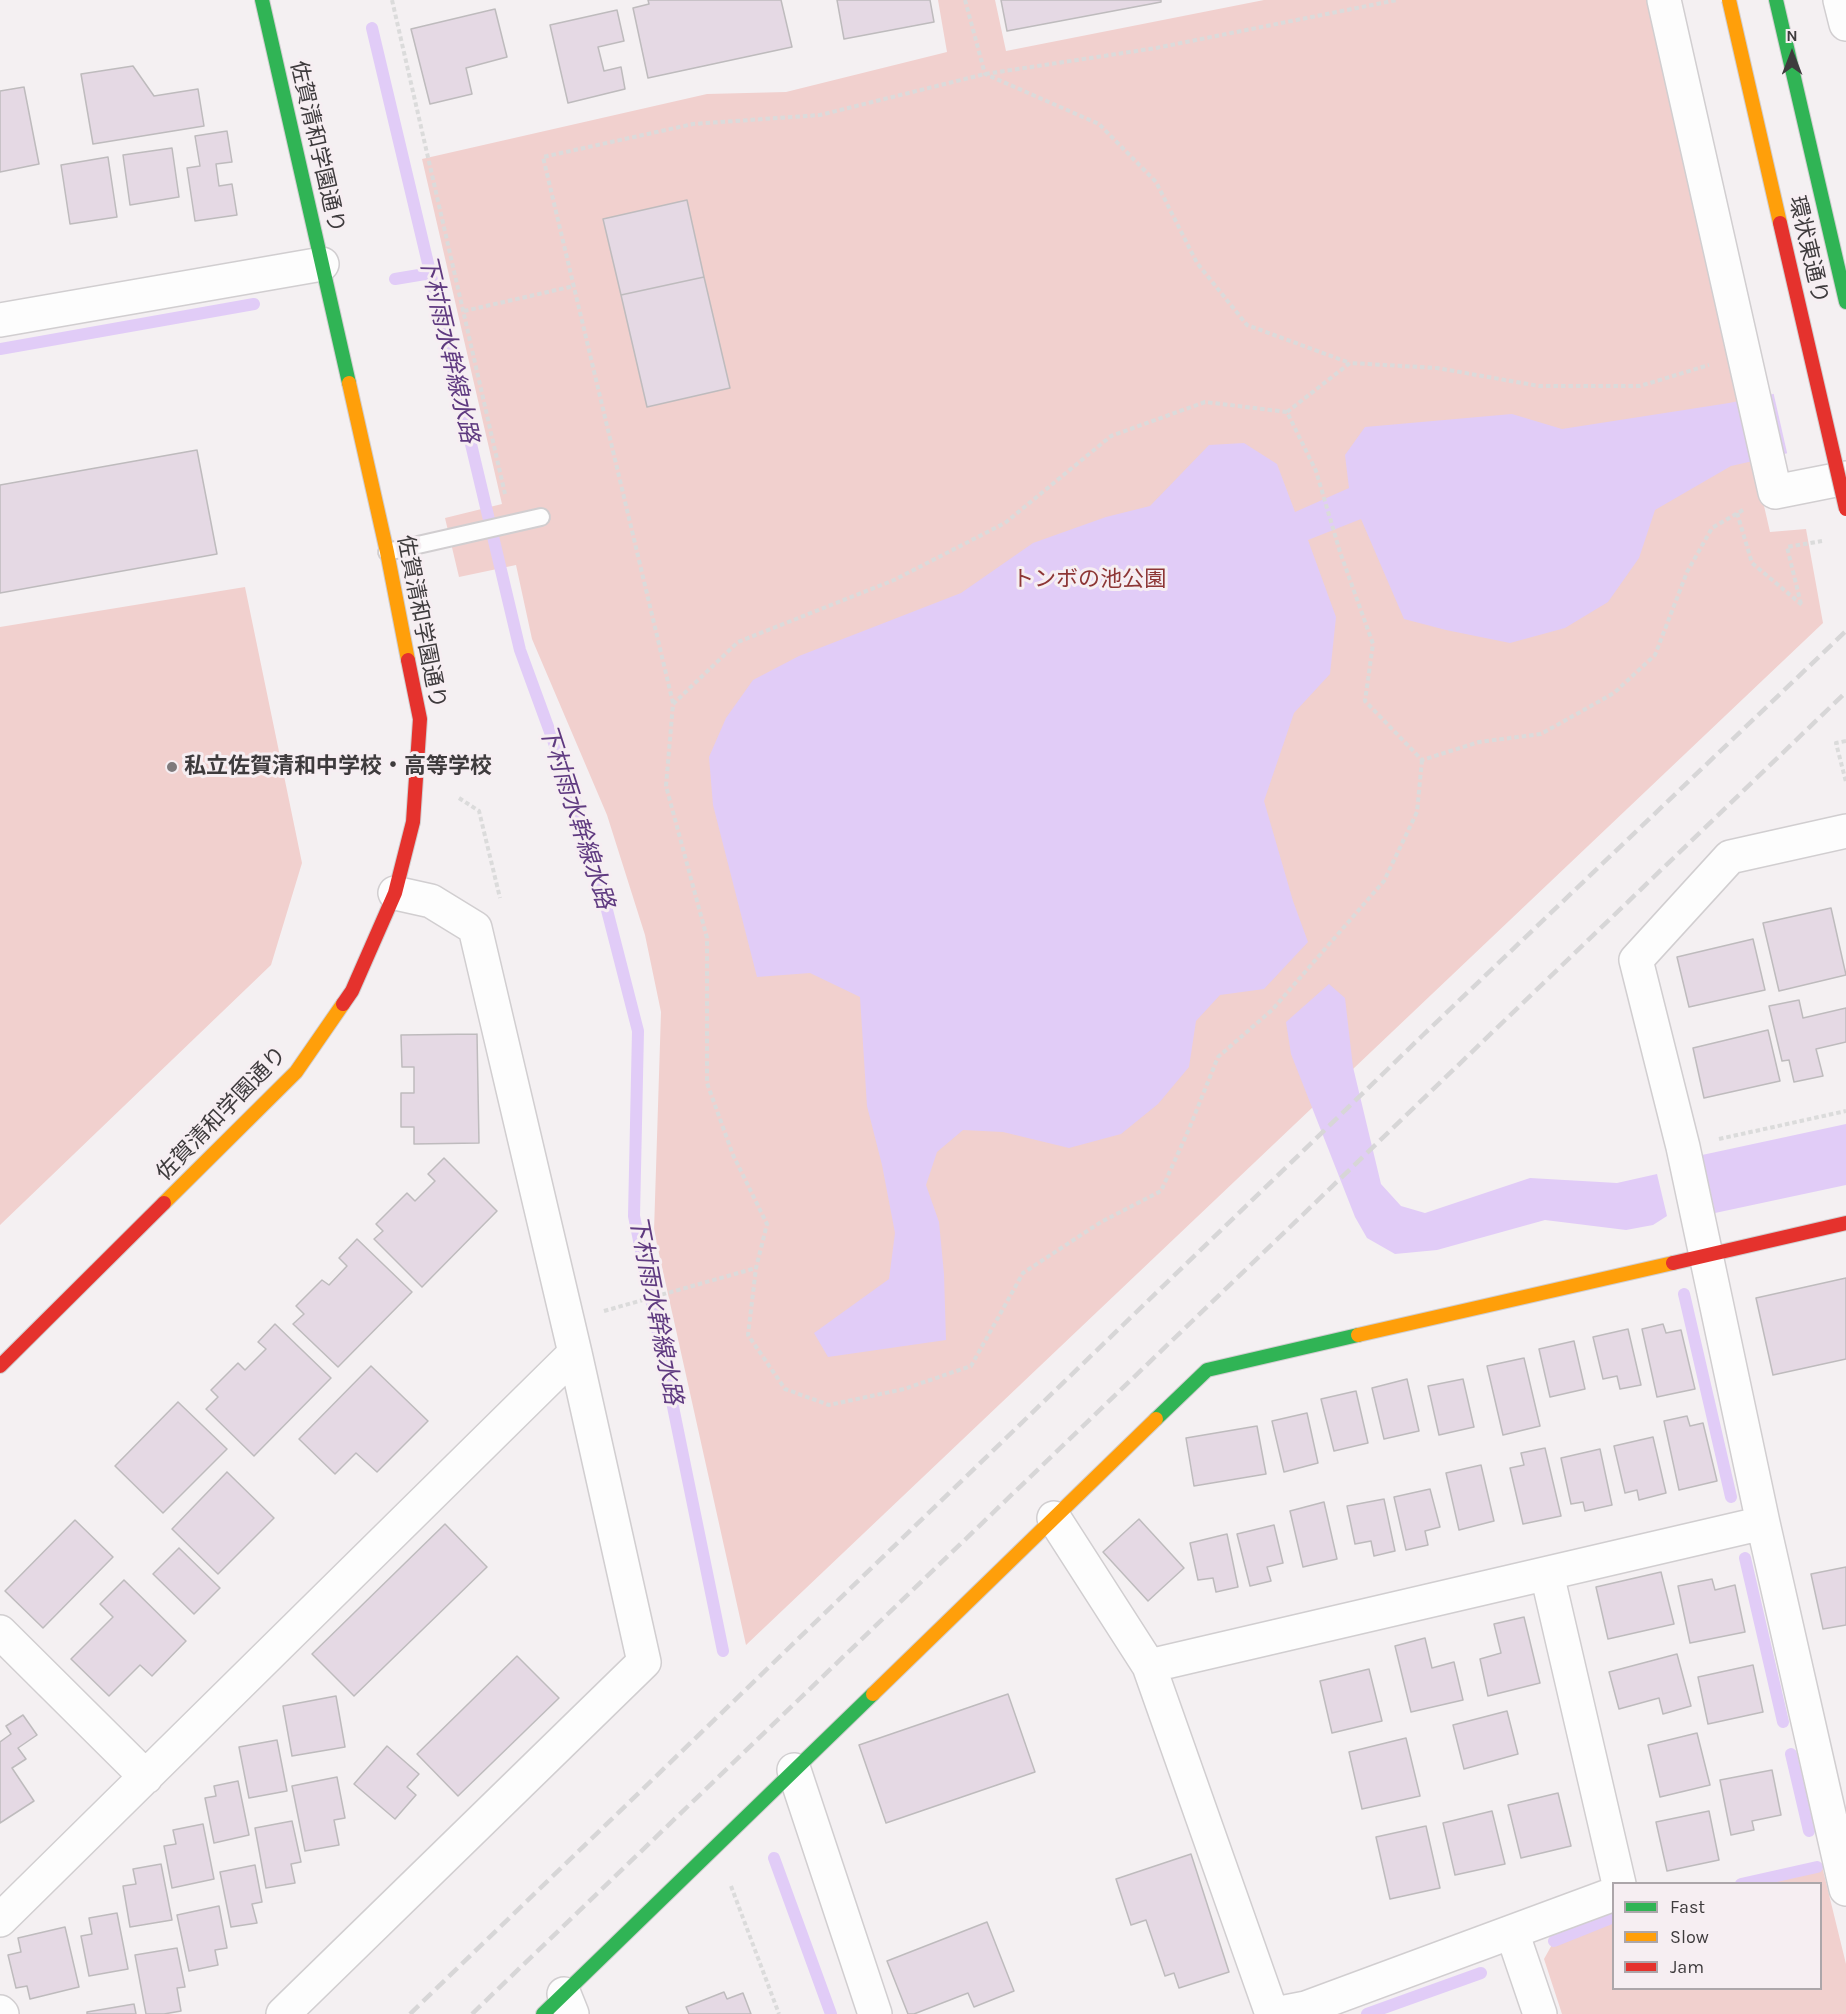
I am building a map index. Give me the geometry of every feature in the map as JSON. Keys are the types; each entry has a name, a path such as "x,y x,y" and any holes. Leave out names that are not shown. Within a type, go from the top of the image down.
{"street":[{"name":"佐賀清和学園通り","path":"0,1366 296,1072 351,991 395,893 413,822 420,719 387,552 262,0"},
{"path":"1664,0 1772,477 1846,478"},
{"name":"環状東通り","path":"1729,0 1846,509"},
{"name":"環状東通り","path":"1776,0 1846,302"},
{"path":"1840,0 1846,24"},
{"path":"0,320 322,264"},
{"path":"1846,831 1730,857 1636,960 1683,1147 1763,1523 1846,1889"},
{"path":"283,2014 644,1662 575,1353 475,928 431,901 395,893"},
{"path":"560,2007 719,1842 1207,1370 1846,1223"},
{"path":"0,1920 575,1353"},
{"path":"1054,1518 1149,1666 1274,2014 1306,2008 1612,1895"},
{"path":"1149,1666 1763,1523"},
{"path":"1547,1574 1619,1882"},
{"path":"0,1632 146,1777"},
{"path":"794,1770 875,2014"},
{"path":"1512,1932 1539,2014"}],"lane":[{"path":"387,552 541,517"}],"path":[{"path":"392,0 506,496 507,524"},
{"path":"965,0 985,74"},
{"path":"1287,412 1316,471 1340,552 1373,644 1365,701 1422,760 1417,812 1383,881 1272,1010 1218,1057 1161,1191 1101,1222 1023,1273 971,1366 904,1389 829,1405 785,1389 748,1335 756,1268 767,1224 733,1155 707,1083 707,938 666,786 674,704 543,157 693,124 820,115 985,74 1156,48 1396,0"},
{"path":"985,74 1099,124 1156,182 1197,263 1247,326 1350,363 1437,368 1539,386 1640,386 1744,355"},
{"path":"464,311 574,286"},
{"path":"674,704 738,642 894,579 1005,523 1112,436 1205,402 1287,412 1350,363"},
{"path":"1422,760 1479,742 1541,735 1614,693 1655,655 1687,572 1712,528 1737,513 1772,477"},
{"path":"1737,513 1752,563 1802,605 1787,547 1822,541"},
{"path":"1846,741 1836,743 1846,782"},
{"path":"1683,1147 1846,1111"},
{"path":"600,1312 756,1268"},
{"path":"719,1842 723,1864 779,2014"}],"green space":[{"name":"トンボの池公園","path":"938,0 995,0 1006,51 1264,0 1648,0 1770,532 1806,529 1823,623 746,1645 654,1231 661,1012 645,935 607,815 532,639 516,565 459,577 445,518 502,504 422,159 707,94 786,92 947,52"},
{"path":"245,587 302,863 271,965 0,1225 0,627"},
{"path":"1822,1866 1846,1964 1846,2014 1562,2014 1544,1959 1554,1941 1612,1917 1612,1990 1822,1990 1822,1882 1746,1882"}],"shaded area":[{"path":"1846,379 1846,440 1731,466 1655,510 1639,558 1608,602 1565,628 1510,643 1404,619 1361,519 1308,540 1336,617 1330,674 1294,713 1264,801 1293,901 1308,942 1264,989 1220,995 1196,1021 1189,1067 1158,1104 1121,1134 1069,1148 1003,1132 963,1130 937,1152 926,1185 939,1222 944,1274 946,1340 828,1357 814,1333 889,1279 895,1233 882,1165 867,1106 860,997 810,973 757,977 713,805 709,757 726,718 753,680 799,656 961,593 1033,543 1106,517 1150,506 1209,445 1244,443 1277,464 1295,512 1349,488 1345,455 1365,427 1512,414 1562,429 1729,403"},
{"path":"1329,984 1345,998 1353,1067 1381,1184 1401,1206 1425,1213 1530,1178 1617,1183 1657,1174 1667,1216 1653,1225 1626,1230 1545,1220 1437,1250 1395,1254 1367,1238 1355,1217 1291,1054 1286,1022"},
{"path":"1846,1124 1846,1185 1715,1213 1702,1155"}],"pier":[{"path":"1846,376 1846,443 1788,457 1773,391"}],"building":[{"path":"648,0 781,0 792,47 648,78 633,8 649,4"},
{"path":"837,0 930,0 934,22 844,39"},
{"path":"1001,0 1161,0 1161,2 1007,31"},
{"path":"495,9 507,57 466,68 472,94 430,104 411,29"},
{"path":"617,10 624,41 598,47 604,71 621,67 625,89 568,103 550,25"},
{"path":"133,66 154,96 198,89 204,126 93,144 81,74"},
{"path":"24,87 39,164 0,172 0,91"},
{"path":"227,131 232,162 216,164 219,186 232,184 237,215 195,221 187,168 200,166 195,136"},
{"path":"172,148 179,197 130,205 123,155"},
{"path":"108,157 117,217 70,224 61,165"},
{"path":"687,200 704,277 621,295 603,219"},
{"path":"704,277 730,388 647,407 621,295"},
{"path":"197,450 217,554 0,593 0,485"},
{"path":"1831,908 1846,975 1779,991 1763,923"},
{"path":"1753,939 1765,990 1689,1007 1677,957"},
{"path":"1799,1000 1803,1018 1846,1008 1846,1042 1816,1049 1823,1076 1794,1082 1789,1060 1782,1061 1769,1006"},
{"path":"1768,1030 1780,1081 1704,1098 1693,1048"},
{"path":"477,1034 479,1143 414,1144 414,1127 401,1127 401,1093 414,1093 414,1067 402,1067 401,1035"},
{"path":"444,1158 497,1211 422,1287 374,1239 383,1231 376,1224 407,1193 415,1201 435,1181 428,1174"},
{"path":"357,1239 412,1292 338,1367 293,1324 304,1314 296,1306 322,1280 329,1285 347,1266 339,1258"},
{"path":"1846,1278 1846,1359 1773,1375 1756,1298"},
{"path":"275,1324 331,1378 254,1456 206,1409 218,1397 211,1390 238,1363 245,1370 266,1349 258,1342"},
{"path":"1663,1324 1666,1333 1681,1330 1695,1389 1657,1397 1642,1329"},
{"path":"1628,1329 1641,1385 1620,1389 1617,1376 1603,1379 1593,1337"},
{"path":"1574,1341 1585,1389 1550,1397 1539,1349"},
{"path":"1524,1358 1540,1426 1503,1435 1487,1366"},
{"path":"371,1366 428,1421 377,1472 356,1453 335,1474 299,1439"},
{"path":"1407,1379 1419,1431 1384,1439 1372,1388"},
{"path":"1463,1379 1474,1427 1439,1435 1428,1386"},
{"path":"1356,1391 1368,1443 1334,1451 1321,1399"},
{"path":"178,1402 227,1449 163,1513 115,1466"},
{"path":"1307,1413 1318,1463 1284,1472 1272,1421"},
{"path":"1687,1416 1690,1426 1703,1423 1717,1481 1679,1490 1664,1421"},
{"path":"1257,1426 1266,1474 1194,1486 1186,1438"},
{"path":"1653,1437 1666,1493 1639,1500 1637,1490 1625,1493 1614,1446"},
{"path":"1545,1448 1561,1516 1523,1524 1510,1468 1524,1465 1521,1453"},
{"path":"1600,1449 1612,1505 1585,1511 1583,1502 1571,1504 1561,1458"},
{"path":"1481,1465 1494,1521 1459,1530 1446,1473"},
{"path":"227,1472 274,1518 218,1574 172,1529"},
{"path":"1430,1489 1440,1527 1425,1531 1428,1545 1406,1550 1394,1497"},
{"path":"1384,1499 1395,1551 1374,1556 1371,1541 1355,1544 1347,1506"},
{"path":"1324,1502 1337,1559 1303,1567 1290,1511"},
{"path":"1139,1519 1184,1568 1148,1601 1103,1552"},
{"path":"75,1520 113,1557 43,1628 5,1591"},
{"path":"445,1524 487,1567 354,1696 312,1654"},
{"path":"1274,1525 1283,1563 1267,1567 1271,1581 1250,1586 1237,1534"},
{"path":"1227,1534 1238,1587 1216,1592 1213,1578 1198,1580 1190,1543"},
{"path":"179,1548 220,1588 194,1614 153,1574"},
{"path":"1846,1567 1846,1625 1823,1629 1811,1574"},
{"path":"1661,1572 1674,1624 1608,1639 1596,1587"},
{"path":"1712,1579 1715,1590 1735,1585 1745,1632 1690,1643 1678,1586"},
{"path":"124,1580 186,1641 152,1676 140,1665 109,1696 71,1659 113,1617 100,1604"},
{"path":"1524,1617 1540,1683 1488,1696 1480,1659 1501,1653 1494,1624"},
{"path":"1425,1638 1432,1668 1454,1662 1463,1700 1411,1712 1395,1646"},
{"path":"1677,1654 1691,1706 1663,1714 1659,1698 1619,1709 1609,1672"},
{"path":"517,1656 559,1698 458,1796 417,1754"},
{"path":"1753,1665 1763,1712 1708,1724 1698,1677"},
{"path":"1369,1669 1382,1721 1332,1733 1320,1681"},
{"path":"1008,1694 1035,1772 886,1823 859,1745"},
{"path":"336,1696 345,1747 292,1756 283,1706"},
{"path":"1507,1711 1518,1754 1464,1769 1453,1725"},
{"path":"23,1715 37,1735 18,1748 26,1759 12,1768 34,1801 0,1823 0,1742 11,1734 6,1726"},
{"path":"1697,1733 1710,1785 1660,1797 1648,1745"},
{"path":"1406,1738 1420,1796 1362,1809 1349,1752"},
{"path":"277,1740 287,1791 249,1798 239,1747"},
{"path":"387,1746 419,1774 407,1787 416,1795 395,1819 354,1784"},
{"path":"1772,1770 1781,1815 1752,1821 1754,1830 1731,1835 1720,1780"},
{"path":"337,1777 345,1818 334,1820 339,1845 305,1851 292,1786"},
{"path":"238,1781 249,1835 214,1843 205,1798 216,1796 214,1786"},
{"path":"1558,1793 1571,1846 1521,1858 1508,1805"},
{"path":"1492,1811 1505,1864 1455,1875 1443,1823"},
{"path":"1709,1811 1719,1860 1667,1871 1656,1822"},
{"path":"292,1821 301,1862 291,1864 295,1883 266,1888 255,1828"},
{"path":"203,1824 214,1879 172,1888 164,1846 176,1844 173,1830"},
{"path":"1426,1826 1440,1888 1390,1899 1376,1837"},
{"path":"1191,1854 1229,1972 1179,1988 1174,1973 1165,1976 1146,1920 1131,1925 1116,1879"},
{"path":"161,1864 172,1920 130,1927 123,1886 136,1884 133,1869"},
{"path":"255,1865 262,1902 252,1904 257,1923 231,1927 220,1872"},
{"path":"219,1906 227,1948 215,1950 218,1965 189,1971 177,1915"},
{"path":"117,1913 128,1969 89,1976 81,1936 92,1934 89,1918"},
{"path":"987,1922 1014,1991 974,2007 968,1993 914,2014 908,2014 887,1961"},
{"path":"65,1927 79,1987 30,1999 27,1986 16,1988 8,1955 21,1952 18,1938"},
{"path":"177,1948 185,1987 177,1988 181,2011 146,2014 135,1955"},
{"path":"724,1992 727,1999 743,1993 751,2014 689,2014 686,2007"},
{"path":"134,2004 136,2014 87,2014 87,2012"}],"waterway":[{"name":"下村雨水幹線水路","path":"372,28 520,650 588,836 638,1031 634,1216 723,1651"},
{"path":"395,279 431,273"},
{"path":"0,349 254,304"},
{"path":"1684,1294 1731,1497"},
{"path":"1745,1558 1783,1722"},
{"path":"1791,1754 1809,1831"},
{"name":"下村雨水幹線水路","path":"774,1858 831,2014"},
{"path":"1750,1882 1817,1867"},
{"path":"1554,1941 1612,1918"},
{"path":"1367,2014 1481,1973"}],"railway":[{"path":"410,2014 1423,1035 1846,631"},
{"path":"472,2014 1846,692"}],"traffic: fast":[{"path":"262,0 349,383"},
{"path":"1776,0 1846,302"},
{"path":"1156,1419 1207,1370 1358,1335"},
{"path":"543,2014 873,1694"}],"traffic: slow":[{"path":"1729,0 1780,223"},
{"path":"349,383 387,552 408,660"},
{"path":"164,1203 296,1072 343,1004"},
{"path":"1358,1335 1673,1263"},
{"path":"873,1694 1156,1419"}],"traffic: jam":[{"path":"1780,223 1846,509"},
{"path":"343,1004 352,991 395,893 413,822 420,719 408,660"},
{"path":"0,1366 164,1203"},
{"path":"1673,1263 1846,1223"}],"place":[{"name":"私立佐賀清和中学校・高等学校","path":"172,767"}]}
